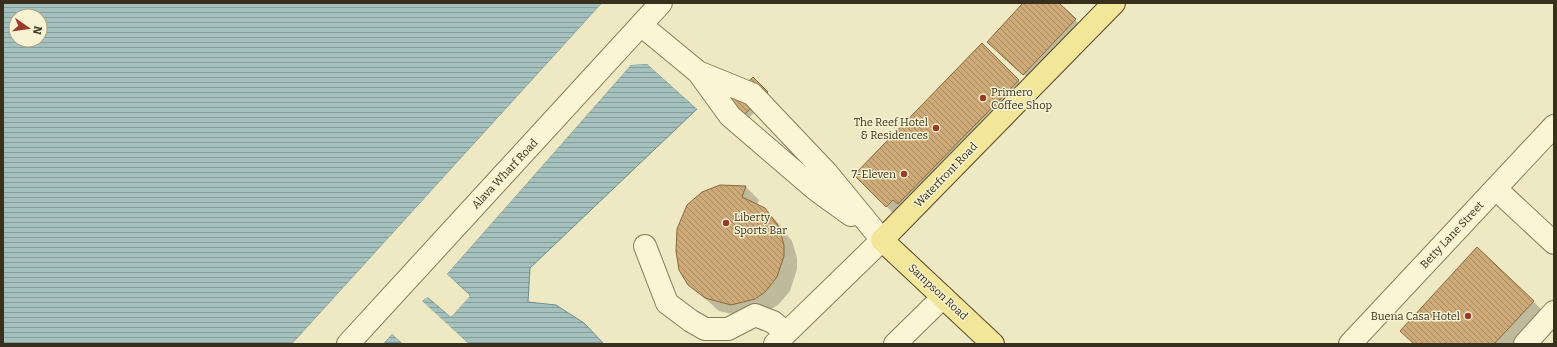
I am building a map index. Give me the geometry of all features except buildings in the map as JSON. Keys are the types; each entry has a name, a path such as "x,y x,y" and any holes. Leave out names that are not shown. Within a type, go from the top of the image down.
{"main road":[{"name":"Waterfront Road","path":"881,239 1114,3"},
{"name":"Sampson Road","path":"881,239 993,344"}],"street":[{"name":"Alava Wharf Road","path":"348,344 661,3"},
{"path":"641,25 698,72 730,116 815,189 881,239"},
{"path":"698,72 752,94 827,173 881,239"},
{"name":"Betty Lane Street","path":"1350,344 1554,126"},
{"path":"1496,189 1554,243"},
{"name":"Waterfront Road","path":"781,339 881,239"},
{"path":"645,246 668,303 691,321 705,329 728,329 755,315 773,322 781,339"},
{"path":"895,344 943,297"},
{"path":"1525,344 1554,312"}],"water":[{"path":"3,3 602,3 292,344 3,344"},
{"path":"647,64 697,109 530,268 528,302 556,305 584,323 604,344 469,344 422,302 427,297 451,317 470,295 447,274 631,65"},
{"path":"392,334 403,344 383,344"}],"pier":[{"path":"602,3 604,3 295,344 292,344"},
{"path":"648,62 699,107 697,109 647,64 631,65 447,274 470,296 451,317 428,297 422,301 469,344 466,344 420,303 420,301 428,295 450,314 467,296 445,276 445,273 630,64"},
{"path":"392,332 405,344 403,344 392,334 383,344 381,344"}],"place":[{"name":"Primero Coffee Shop","path":"983,98"},
{"name":"The Reef Hotel & Residences","path":"936,128"},
{"name":"7-Eleven","path":"904,174"},
{"name":"Liberty Sports Bar","path":"726,223"},
{"name":"Buena Casa Hotel","path":"1468,316"}]}
